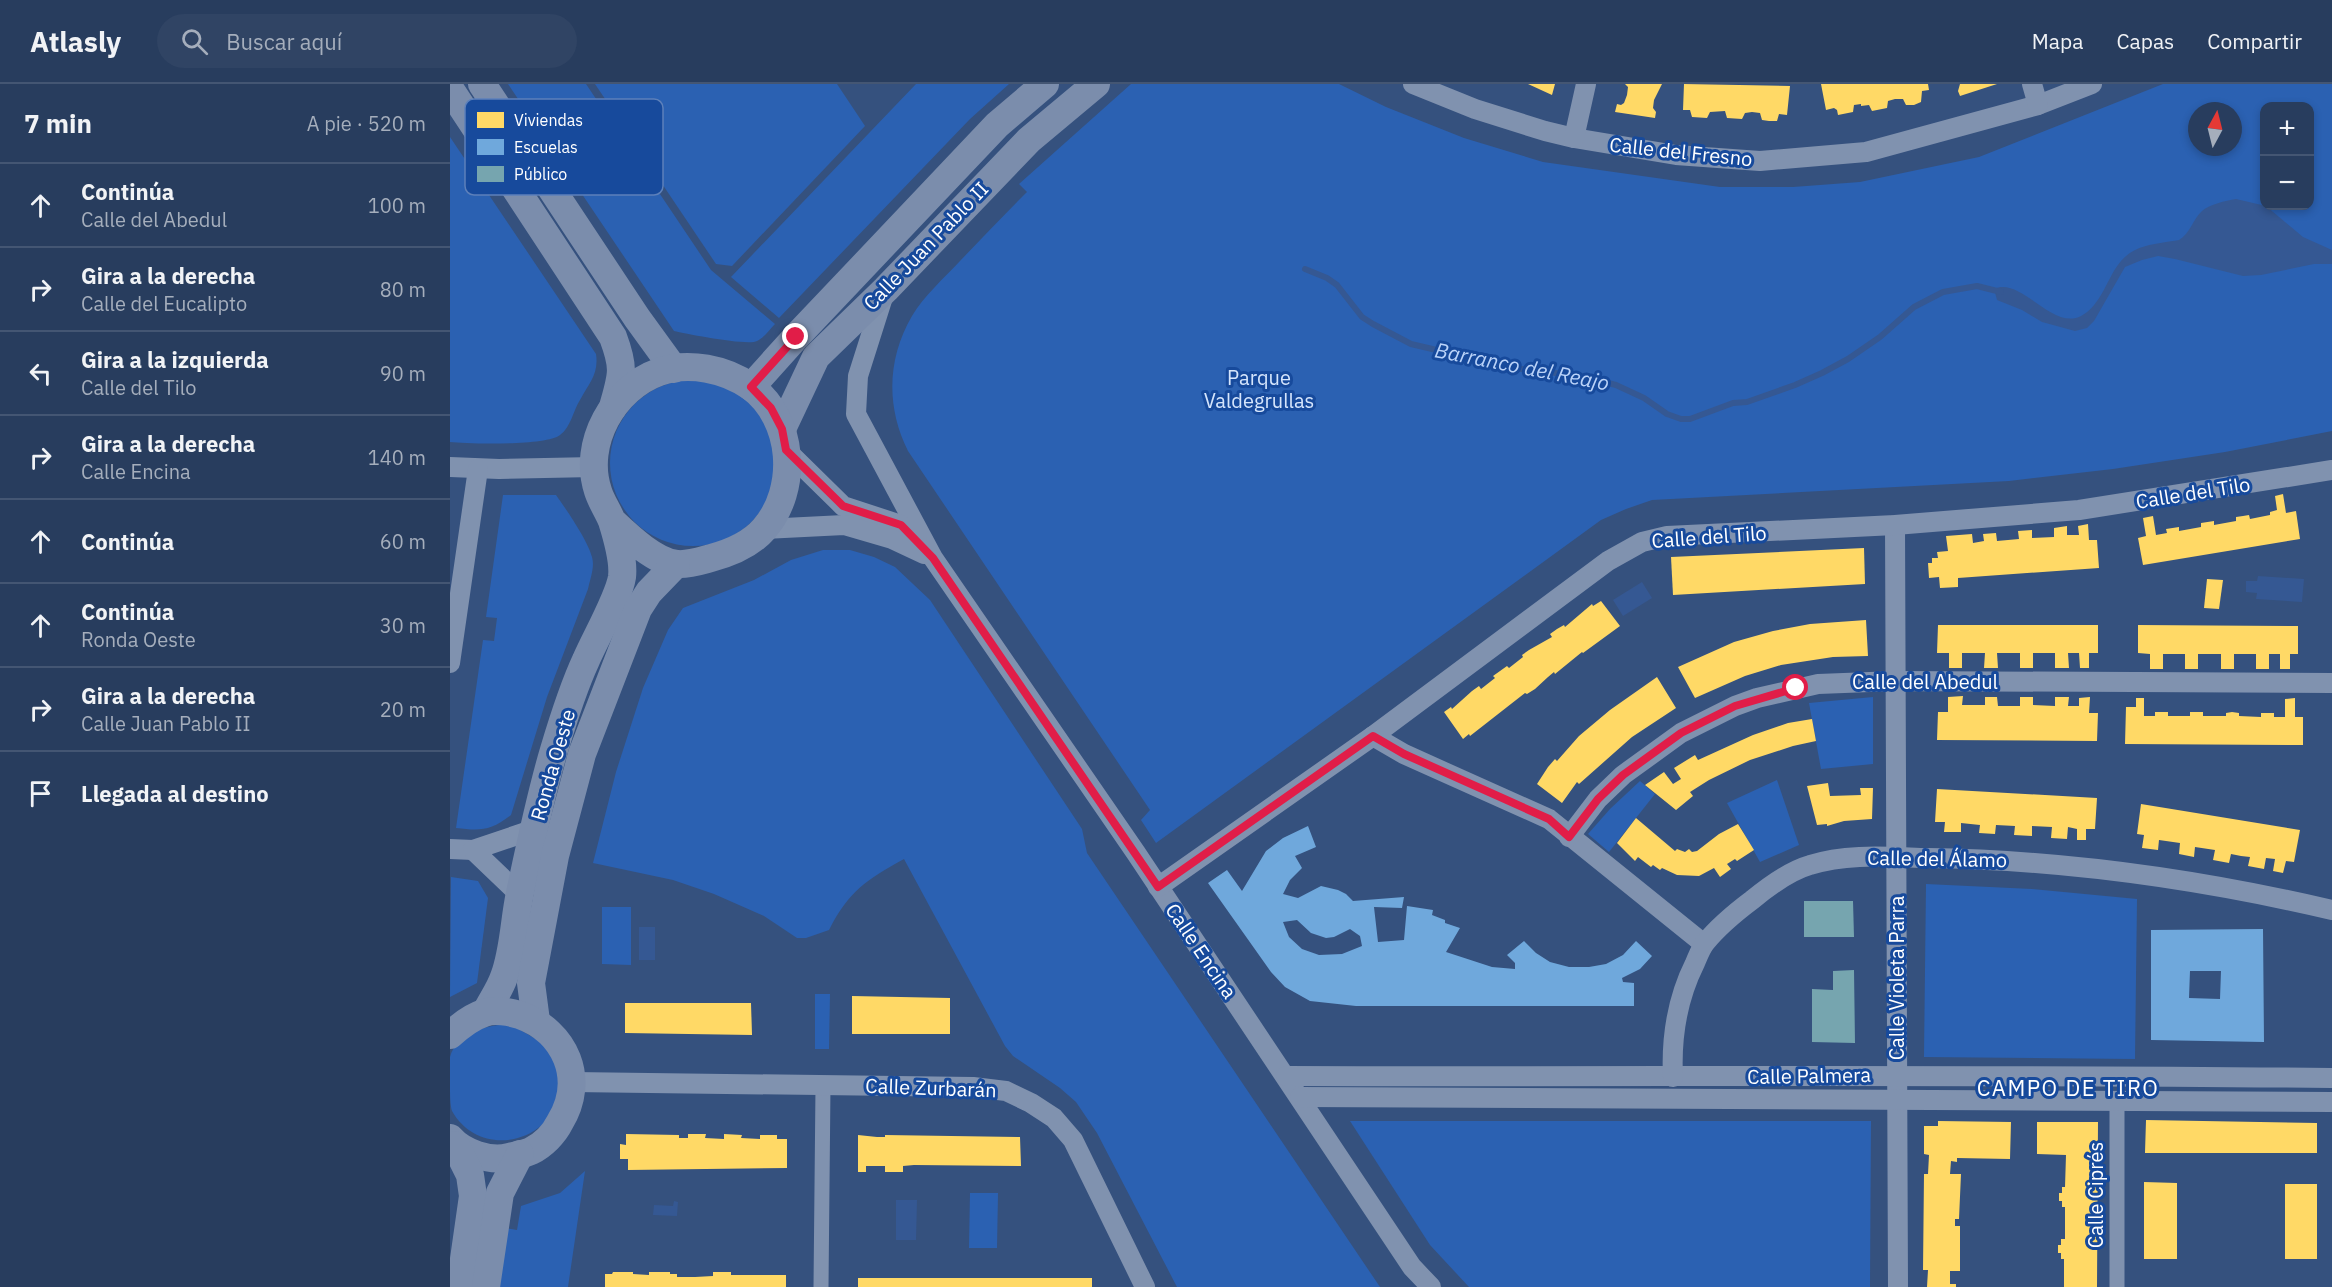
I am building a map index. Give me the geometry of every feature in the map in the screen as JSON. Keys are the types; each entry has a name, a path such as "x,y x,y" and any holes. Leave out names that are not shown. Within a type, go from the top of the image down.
{"main road":[{"path":"482,84 492,99"},
{"name":"Calle Juan Pablo II","path":"751,387 997,125 1045,84"},
{"name":"Calle Juan Pablo II","path":"784,439 816,357 886,289 1029,140 1096,84"},
{"path":"450,89 465,112"},
{"path":"520,195 613,337 621,358 622,371 612,407"},
{"path":"556,195 674,369"},
{"name":"Ronda Oeste","path":"486,1012 504,977 520,895 554,751 584,663 622,578 621,560 612,521 597,490 594,467 597,437 612,407 633,386 650,375 674,369 700,368 721,372 751,387 771,408 784,439"},
{"path":"676,564 696,562 731,553 764,529 784,495 786,477 784,439"},
{"name":"Ronda Oeste","path":"536,1021 531,983 535,956 555,856 582,754 638,609 649,592 676,564 642,549 612,521"},
{"path":"450,1035 462,1024 486,1012 512,1012 536,1021 551,1032 562,1047 569,1064 572,1082 568,1110 554,1134 531,1151 504,1158 478,1155 453,1142"},
{"path":"453,1142 470,1175 473,1197 460,1287"},
{"path":"486,1287 500,1193 520,1154"}],"street":[{"name":"Calle del Fresno","path":"1413,84 1475,109 1574,138 1676,155 1760,161 1866,152 2038,105 2092,84"},
{"path":"1574,138 1586,84"},
{"path":"2031,84 2038,105"},
{"name":"Calle Encina","path":"886,289 858,376 856,414 933,558 1286,1076 1412,1266 1431,1287"},
{"path":"784,439 843,506 901,525 933,558"},
{"path":"450,467 478,469 594,467"},
{"path":"450,662 478,469"},
{"name":"Calle del Tilo","path":"1158,887 1373,736 1608,561 1642,542 1667,536 1895,525 2079,510 2332,470"},
{"path":"764,529 844,525 892,539 933,558"},
{"name":"Calle Violeta Parra","path":"1895,525 1898,1287"},
{"name":"Calle del Abedul","path":"1569,837 1598,799 1623,775 1681,733 1716,714 1757,698 1818,684 1896,681 2332,683"},
{"path":"1373,736 1404,754 1549,819 1704,944"},
{"path":"450,849 473,850 535,828"},
{"path":"473,850 520,895"},
{"name":"Calle del Álamo","path":"1673,1077 1673,1046 1679,1005 1683,989 1704,944 1737,911 1759,894 1783,878 1810,865 1842,859 1898,857 2045,862 2182,879 2332,910"},
{"name":"Calle Palmera","path":"1286,1076 1897,1075 2332,1080"},
{"path":"2332,1080 2328,1088 2332,1101"},
{"name":"Calle Zurbarán","path":"572,1082 973,1087 1006,1091 1054,1118 1073,1140 1145,1287"},
{"path":"821,1287 823,1086"},
{"name":"Calle Palmera","path":"1300,1097 2117,1102 2332,1101"},
{"name":"Calle Ciprés","path":"2117,1102 2117,1287"}],"green space":[{"path":"508,84 586,84 596,99 518,99"},
{"path":"595,84 837,84 865,126 732,266 716,264 663,185 663,99 605,99"},
{"path":"916,84 1009,84 970,119 779,318 731,277"},
{"name":"Parque Valdegrullas","path":"1131,84 1339,84 1386,107 1464,138 1543,162 1720,187 1793,187 1860,182 1979,157 2163,84 2332,84 2332,431 2225,452 2113,469 2009,481 1652,500 1626,509 1601,520 1156,843 1141,820 1150,810 908,451 896,417 892,383 894,366 904,332 912,316 934,287 1027,192 1019,184"},
{"path":"450,137 465,159 465,195 489,195 596,354 597,361 590,383 564,432 560,435 540,441 450,442"},
{"path":"583,195 661,195 711,270 775,324 764,336 751,342 717,339 674,331"},
{"path":"693,380 725,387 739,394 751,405 762,417 769,431 776,463 769,495 762,509 751,521 739,532 725,539 693,546 661,539 647,532 635,521 624,509 617,495 610,463 617,431 624,417 635,405 647,394 661,387"},
{"path":"503,495 556,495 586,543 592,557 593,569 588,589 547,697 511,815 485,829 456,828 483,640 494,641 497,618 486,617"},
{"path":"823,550 850,550 874,557 895,567 930,600 1082,829 1087,853 1380,1287 1177,1287 1097,1133 1076,1102 1060,1088 1013,1056 1005,1046 904,859 879,873 860,888 844,905 829,930 806,938 797,938 764,916 714,894 673,880 593,863 616,772 643,688 668,630 683,608 754,580 791,560"},
{"path":"1873,697 1873,764 1821,769 1809,703"},
{"path":"1777,780 1799,845 1760,862 1727,803"},
{"path":"1640,781 1655,794 1609,852 1588,834 1610,809"},
{"path":"451,877 478,881 488,898 477,983 450,997"},
{"path":"1926,884 2032,889 2137,899 2135,1059 1924,1057"},
{"path":"602,907 631,907 631,965 602,964"},
{"path":"815,994 830,994 829,1049 815,1049"},
{"path":"510,1024 548,1046 561,1084 554,1106 542,1125 519,1138 494,1140 470,1131 452,1111 450,1057 459,1041 466,1036 483,1028"},
{"path":"1350,1121 1871,1121 1870,1287 1469,1287 1430,1245"},
{"path":"585,1171 568,1287 495,1287 504,1228 517,1230 521,1206 560,1193"},
{"path":"970,1193 998,1193 997,1248 969,1248"}],"shaded area":[{"path":"2236,199 2260,205 2260,210 2271,210 2303,237 2332,250 2332,264 2314,264 2261,275 2243,276 2158,256 2142,260 2125,267 2094,321 2087,328 2075,331 2042,322 2022,310 1997,300 1994,289 2004,287 2015,290 2059,316 2070,319 2081,316 2094,305 2116,268 2126,256 2147,246 2179,240 2186,234 2199,214 2218,203"},
{"path":"2258,576 2304,579 2302,602 2256,599 2257,593 2246,592 2246,581 2257,581"},
{"path":"1642,582 1652,598 1623,616 1613,600"},
{"path":"639,927 655,927 655,960 639,960"},
{"path":"896,1200 917,1200 916,1240 896,1240"},
{"path":"674,1201 678,1202 677,1216 653,1215 654,1205 673,1206"}],"building: Viviendas":[{"path":"1528,84 1555,84 1552,95"},
{"path":"1625,84 1662,84 1654,100 1655,118 1615,112 1617,104 1624,103 1627,95 1628,87"},
{"path":"1684,84 1790,86 1787,115 1779,114 1777,121 1762,120 1760,113 1752,112 1745,113 1742,119 1727,118 1725,111 1710,112 1707,118 1692,117 1690,110 1683,110"},
{"path":"1821,84 1928,84 1929,90 1922,91 1921,102 1914,105 1906,105 1903,99 1895,99 1888,101 1887,108 1872,111 1869,105 1854,105 1853,112 1838,115 1834,108 1826,110"},
{"path":"1960,84 1997,84 1960,96 1958,91"},
{"path":"2283,494 2286,513 2296,511 2300,539 2143,565 2138,538 2146,536 2143,518 2153,516 2156,535 2167,533 2166,529 2179,527 2179,531 2201,527 2201,523 2214,521 2214,525 2236,521 2236,517 2249,515 2250,519 2270,515 2270,512 2277,510 2275,496"},
{"path":"2088,524 2089,540 2097,540 2099,568 1958,578 1958,587 1940,588 1939,577 1929,578 1928,563 1932,563 1932,558 1938,558 1937,552 1948,551 1946,536 1972,534 1973,543 1984,541 1983,534 1996,533 1997,541 2019,539 2018,531 2032,530 2032,538 2054,537 2054,528 2067,526 2067,535 2079,535 2078,526"},
{"path":"1864,548 1865,584 1673,595 1671,557"},
{"path":"2207,579 2223,580 2219,609 2204,608"},
{"path":"1601,601 1620,626 1463,739 1444,712 1451,707 1452,709 1479,686 1481,689 1495,678 1493,676 1507,666 1509,668 1523,657 1522,655 1552,637 1550,634 1564,625 1565,627 1592,604 1593,606"},
{"path":"1866,620 1868,656 1833,657 1781,665 1745,676 1695,698 1678,667 1734,642 1773,631 1810,624"},
{"path":"1938,625 2098,625 2098,653 2089,653 2089,668 2080,668 2079,653 2068,653 2069,668 2055,668 2055,653 2033,653 2033,668 2020,668 2020,653 1997,653 1998,668 1984,668 1985,653 1962,653 1962,668 1949,668 1949,653 1937,653"},
{"path":"2138,625 2298,626 2298,654 2290,654 2290,669 2280,669 2280,654 2269,654 2269,669 2256,669 2256,654 2234,654 2234,669 2221,669 2221,654 2198,654 2198,669 2185,669 2185,654 2163,654 2163,669 2150,669 2150,654 2138,653"},
{"path":"1657,677 1676,708 1632,737 1579,784 1577,782 1562,803 1537,784 1555,759 1557,761 1579,736 1610,710"},
{"path":"1963,696 1962,705 1985,705 1985,697 1997,697 1998,706 2020,706 2020,697 2033,697 2033,705 2055,706 2055,697 2069,697 2068,706 2079,706 2079,698 2090,697 2089,713 2098,713 2097,741 1937,740 1938,712 1948,712 1948,697"},
{"path":"2136,698 2144,698 2144,716 2155,716 2155,712 2168,712 2168,716 2190,716 2190,712 2203,712 2203,716 2226,716 2226,713 2232,712 2239,713 2239,716 2261,717 2261,713 2274,713 2274,717 2285,717 2285,699 2295,698 2295,717 2303,717 2303,745 2125,744 2126,707 2136,707"},
{"path":"1812,719 1816,741 1750,760 1709,780 1690,792 1693,796 1676,810 1645,785 1664,772 1673,784 1681,779 1674,768 1695,755 1698,760 1753,735 1788,723"},
{"path":"1828,783 1830,796 1861,795 1860,788 1873,788 1872,819 1844,821 1827,826 1827,824 1817,825 1807,786"},
{"path":"1937,789 2097,798 2095,829 2086,829 2086,840 2077,840 2077,829 2068,827 2067,839 2051,838 2052,827 2032,826 2032,836 2014,835 2015,826 1996,825 1995,834 1979,833 1980,825 1961,823 1961,832 1944,832 1945,822 1935,822"},
{"path":"2141,804 2300,830 2294,862 2286,861 2283,873 2273,871 2275,859 2266,858 2264,869 2248,866 2250,857 2231,854 2229,863 2213,860 2215,850 2195,847 2194,857 2179,854 2180,843 2159,840 2158,850 2142,848 2144,835 2137,834"},
{"path":"1636,818 1675,851 1677,849 1685,852 1689,849 1692,852 1697,851 1719,834 1738,824 1754,850 1737,861 1735,859 1727,864 1731,869 1720,877 1714,868 1699,876 1677,875 1662,868 1660,870 1653,865 1651,867 1638,857 1635,861 1617,843"},
{"path":"852,996 950,998 950,1034 852,1034"},
{"path":"625,1003 751,1003 752,1035 625,1033"},
{"path":"2146,1120 2317,1123 2317,1153 2145,1153"},
{"path":"1938,1121 2011,1122 2010,1159 1957,1158 1957,1162 1951,1161 1950,1174 1961,1174 1959,1219 1955,1219 1955,1226 1960,1226 1960,1271 1950,1271 1950,1284 1956,1284 1956,1287 1927,1287 1928,1270 1923,1270 1924,1174 1928,1174 1929,1155 1924,1154 1924,1126 1938,1126"},
{"path":"2037,1122 2098,1122 2097,1287 2064,1287 2064,1259 2061,1259 2061,1253 2058,1253 2058,1245 2061,1245 2061,1239 2065,1239 2065,1207 2062,1207 2062,1201 2059,1201 2059,1193 2062,1193 2062,1187 2065,1187 2066,1155 2037,1154"},
{"path":"626,1134 679,1135 679,1138 688,1138 688,1134 706,1134 705,1138 724,1139 724,1134 760,1139 760,1135 777,1135 777,1139 787,1139 787,1168 628,1170 628,1159 620,1159 620,1144 626,1145"},
{"path":"858,1135 1020,1137 1021,1166 914,1165 903,1166 903,1172 885,1172 885,1166 866,1166 866,1172 858,1172"},
{"path":"2144,1182 2177,1183 2177,1259 2144,1259"},
{"path":"2285,1184 2317,1184 2317,1259 2285,1259"},
{"path":"613,1272 649,1275 649,1272 670,1272 670,1274 677,1274 677,1277 713,1276 713,1272 731,1272 731,1275 786,1275 786,1287 605,1287 605,1274"},
{"path":"858,1278 1092,1278 1092,1287 858,1287"}],"building: Escuelas":[{"path":"1308,826 1316,847 1295,856 1302,868 1290,880 1283,894 1298,898 1321,886 1338,890 1353,901 1404,897 1402,908 1374,907 1378,942 1404,940 1407,906 1433,910 1432,915 1460,928 1446,952 1492,967 1515,969 1515,963 1507,955 1524,941 1550,962 1569,967 1589,967 1606,964 1623,955 1636,941 1652,956 1640,969 1622,978 1623,982 1634,983 1634,1006 1356,1006 1310,1001 1285,987 1271,972 1208,883 1227,870 1242,891 1266,851 1283,838","holes":["1297,920 1311,933 1326,938 1334,937 1350,929 1360,936 1362,946 1342,954 1319,955 1302,949 1289,937 1283,922"]},
{"path":"2263,929 2264,1042 2151,1040 2151,930","holes":["2190,971 2221,971 2220,999 2189,998"]}],"building: Público":[{"path":"1804,901 1853,901 1854,937 1804,937"},
{"path":"1854,970 1855,1043 1812,1042 1812,989 1833,990 1833,971"}],"waterway":[{"name":"Barranco del Reajo","path":"1305,269 1337,285 1362,317 1411,344 1513,368 1580,376 1616,385 1644,398 1667,414 1681,419 1690,419 1733,403 1747,402 1822,373 1848,359 1880,337 1914,307 1943,292 1977,286 2001,292"}],"district":[{"name":"CAMPO DE TIRO","path":"2068,1088"}],"route":[{"path":"796,337 751,387 771,408 782,429 786,450 843,506 901,525 933,558 1158,887 1373,736 1404,754 1549,819 1569,837 1598,799 1623,775 1681,733 1735,706 1796,688"}]}
